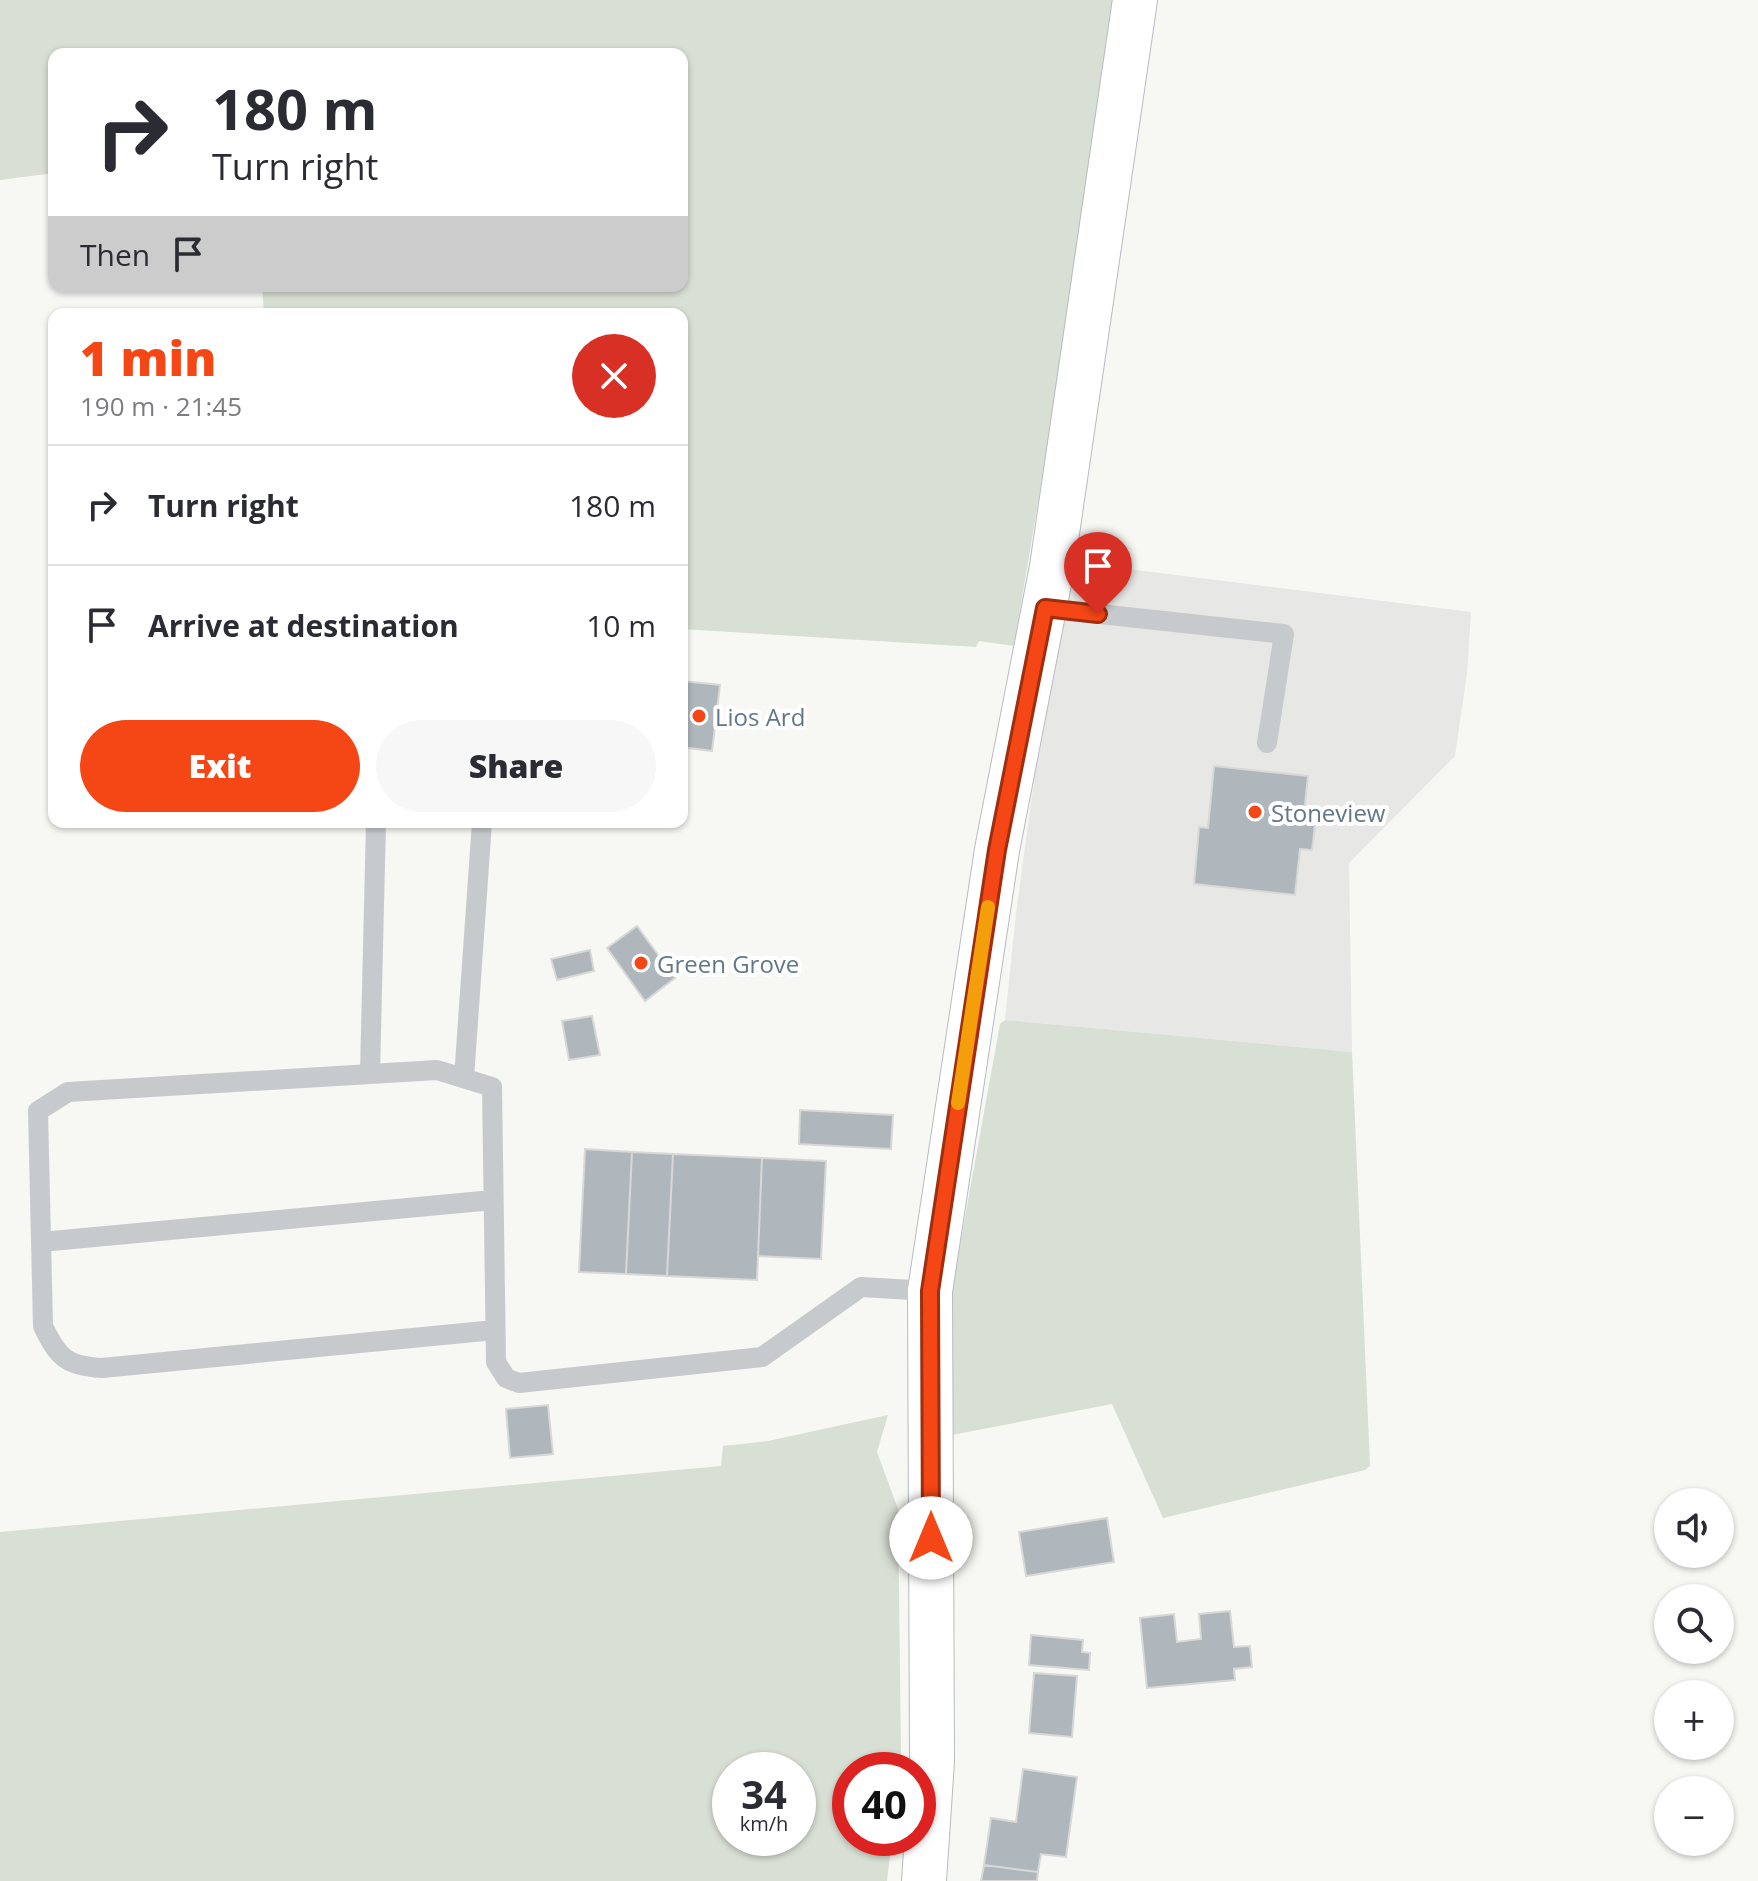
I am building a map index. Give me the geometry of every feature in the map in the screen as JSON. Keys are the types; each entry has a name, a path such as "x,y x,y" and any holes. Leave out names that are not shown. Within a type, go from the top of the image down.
{"street":[{"path":"924,1881 932,1761 930,1291 997,850 1045,608 1135,0"}],"lane":[{"path":"1045,608 1284,634 1267,743"},
{"path":"370,1074 376,828"},
{"path":"464,1078 482,828"},
{"path":"495,1330 102,1368 78,1366 55,1352 43,1326 38,1111 68,1092 437,1070 492,1087 496,1362 506,1378 519,1383 762,1357 861,1287 930,1291"},
{"path":"41,1242 493,1200"}],"shaded area":[{"path":"0,0 1116,0 1086,215 1014,646 979,641 976,647 688,629 688,308 264,308 262,292 688,292 688,48 48,48 48,174 0,180"},
{"path":"1064,561 1471,612 1467,673 1455,756 1349,863 1352,1052 1005,1020 1016,913"},
{"path":"1005,1020 1352,1052 1370,1466 1365,1470 1163,1518 1112,1404 952,1435 952,1289 1000,1024"},
{"path":"888,1415 877,1452 898,1509 901,1752 832,1752 832,1856 890,1856 887,1881 0,1881 0,1532 721,1466 723,1446 768,1441"}],"building":[{"name":"Lios Ard","path":"688,682 720,685 712,751 688,748"},
{"path":"1214,766 1308,776 1303,823 1315,825 1312,850 1300,849 1295,895 1194,884 1199,827 1208,828"},
{"name":"Green Grove","path":"637,926 675,978 645,1001 607,948"},
{"path":"590,950 594,971 557,980 551,959"},
{"path":"592,1016 600,1055 569,1060 562,1021"},
{"path":"800,1110 893,1115 891,1149 799,1144"},
{"path":"585,1149 632,1152 626,1274 579,1272"},
{"path":"632,1152 673,1154 667,1276 626,1274"},
{"path":"673,1154 762,1158 757,1280 667,1276"},
{"path":"762,1158 826,1161 821,1259 758,1256"},
{"path":"548,1405 553,1454 510,1458 506,1409"},
{"path":"1107,1518 1114,1562 1026,1576 1019,1532"},
{"path":"1230,1611 1234,1647 1250,1646 1252,1667 1234,1669 1235,1680 1147,1688 1140,1618 1174,1614 1177,1642 1201,1639 1199,1614"},
{"path":"1031,1635 1083,1640 1082,1652 1090,1653 1089,1670 1029,1665"},
{"path":"1034,1673 1077,1676 1072,1737 1029,1733"},
{"path":"1023,1769 1077,1777 1066,1857 1041,1854 1038,1872 984,1865 991,1818 1016,1822"},
{"path":"984,1865 1038,1872 1037,1881 981,1881"}],"slow traffic":[{"path":"958,1103 988,907"}],"place":[{"name":"Lios Ard","path":"699,716"},
{"name":"Stoneview","path":"1255,812"},
{"name":"Green Grove","path":"641,963"}],"route":[{"path":"931,1538 930,1291 997,850 1045,608 1098,614"}]}
